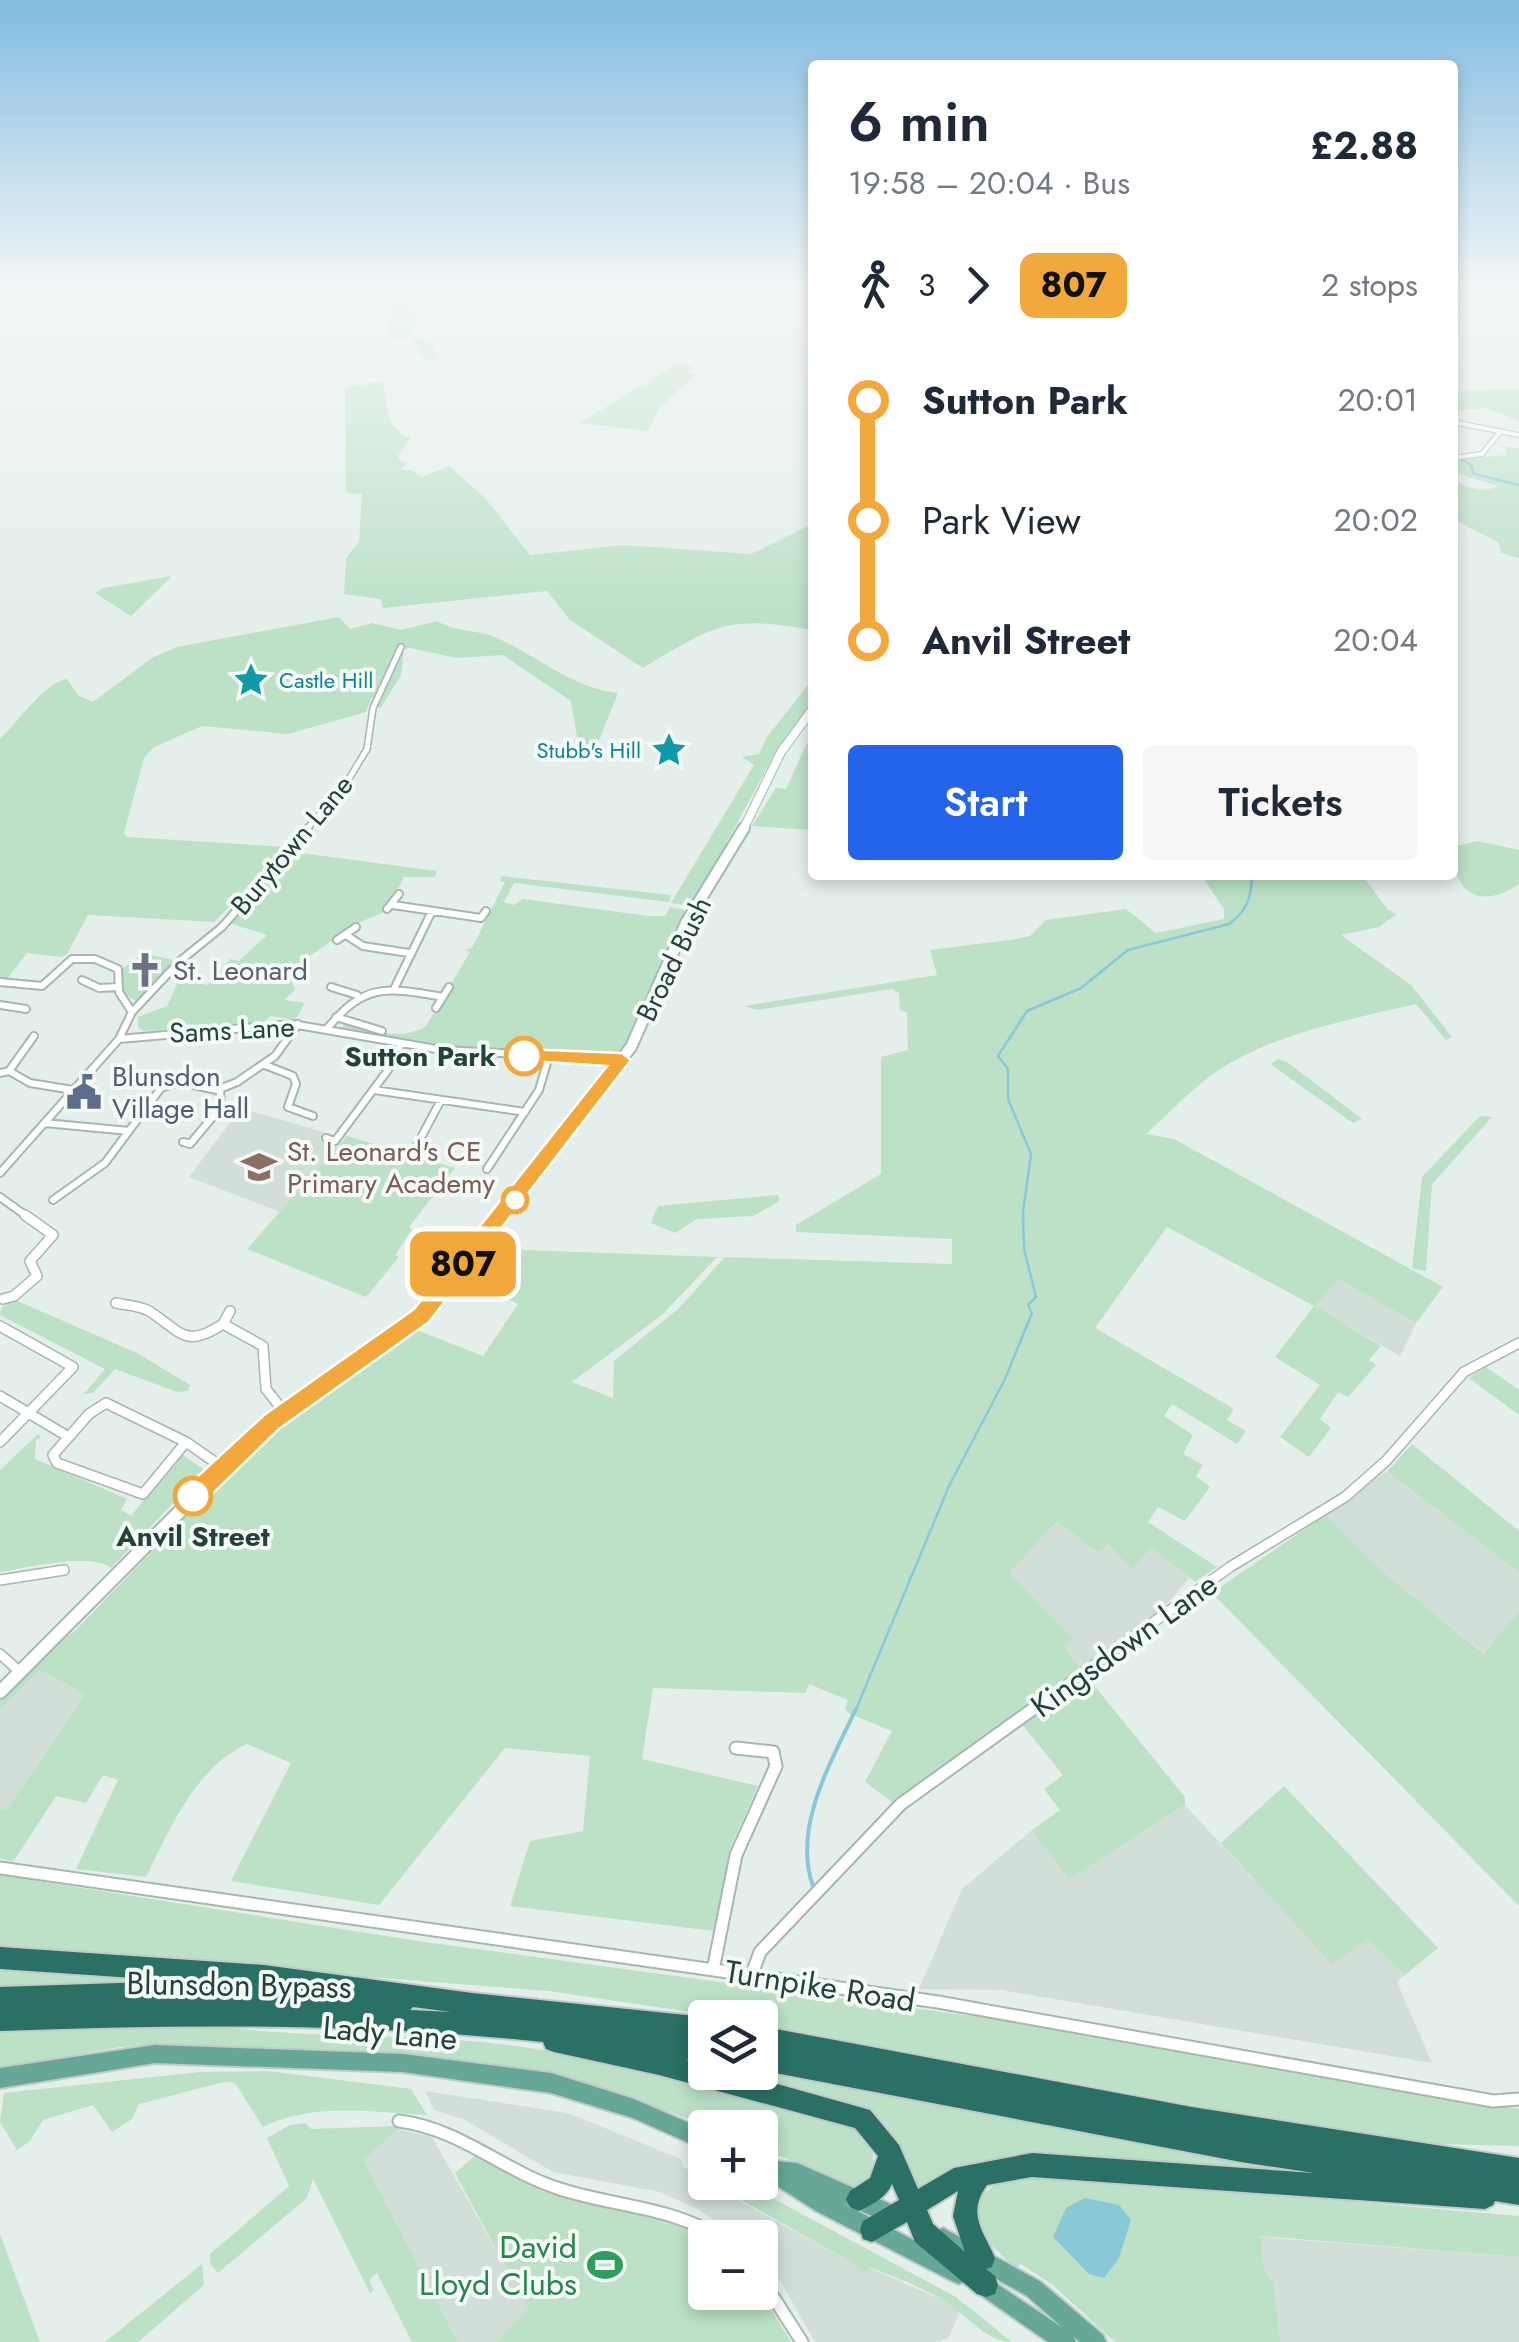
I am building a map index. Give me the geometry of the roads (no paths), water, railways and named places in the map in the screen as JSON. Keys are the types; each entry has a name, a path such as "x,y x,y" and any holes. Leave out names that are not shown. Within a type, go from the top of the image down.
{"highway":[{"path":"0,1958 264,1976 474,2015 688,2048"},
{"name":"Blunsdon Bypass","path":"0,1998 185,1992 474,2015"},
{"path":"474,2015 688,2027"},
{"path":"474,2015 844,2110 870,2124 891,2152 909,2218 986,2285"},
{"name":"Blunsdon Bypass","path":"0,2020 474,2015"},
{"path":"778,2040 1192,2119 1519,2170"},
{"path":"778,2062 1256,2153 1519,2195"},
{"path":"858,2199 879,2186 891,2152"},
{"path":"872,2230 909,2218 954,2180 1013,2167 1074,2165 1519,2195"},
{"path":"982,2174 968,2194 965,2211 966,2230 983,2258"}],"main road":[{"name":"Broad Bush","path":"0,1692 222,1467 284,1412 421,1316 622,1060 642,1028 686,923 738,838 780,752 808,715"},
{"name":"Lady Lane","path":"0,2078 155,2054 403,2062 564,2087 634,2109 688,2133"},
{"path":"778,2170 797,2173 909,2218 983,2258 1034,2290 1096,2342"},
{"path":"778,2176 872,2230 986,2285 1066,2342"}],"street":[{"path":"1458,423 1519,435"},
{"path":"1458,457 1482,454 1500,432"},
{"name":"Burytown Lane","path":"132,1012 238,911 347,782 367,748 374,705 401,647"},
{"path":"400,894 390,907 481,919"},
{"path":"394,988 432,911"},
{"path":"336,940 356,927"},
{"path":"346,934 363,946 409,953"},
{"path":"0,994 4,982 44,988 72,959 86,958 114,964 119,971 119,987 132,1012 129,1026 0,1173"},
{"path":"82,980 99,988 119,987"},
{"path":"331,987 357,995"},
{"path":"326,1030 357,995 377,987 443,997"},
{"path":"436,1008 449,987"},
{"path":"0,1005 26,1009"},
{"path":"336,1017 379,1028"},
{"path":"53,1200 100,1168 162,1088 175,1082 220,1090 265,1065 298,1024"},
{"name":"Sams Lane","path":"119,1038 298,1024 402,1044 622,1060"},
{"name":"Sams Lane","path":"129,1026 139,1034"},
{"path":"34,1036 4,1072 30,1083 73,1090"},
{"path":"326,1138 335,1140 357,1118 402,1044"},
{"path":"486,1169 490,1156 542,1085 549,1056"},
{"path":"265,1065 293,1076 296,1084 288,1106 312,1116"},
{"path":"183,1142 190,1144 222,1105 220,1090"},
{"path":"374,1090 441,1100 490,1102 524,1112"},
{"path":"418,1139 441,1100"},
{"path":"44,1123 129,1131"},
{"path":"2,1202 54,1234 30,1261 37,1276 14,1296 4,1299"},
{"path":"116,1304 149,1311 158,1324 186,1338 200,1338 222,1324 230,1311"},
{"path":"222,1324 264,1346 266,1389 284,1412"},
{"path":"0,1326 74,1367 0,1442"},
{"name":"Kingsdown Lane","path":"752,1974 760,1952 860,1842 901,1804 1230,1567 1357,1488 1464,1372 1519,1343"},
{"path":"0,1396 67,1436"},
{"path":"186,1442 147,1491 137,1494 57,1463 52,1454 106,1403 186,1442 222,1467"},
{"path":"0,1580 64,1570"},
{"path":"1,1657 20,1672"},
{"path":"714,1970 736,1855 777,1757 773,1752 736,1748"},
{"name":"Turnpike Road","path":"0,1868 283,1912 752,1974 1224,2048 1493,2101 1519,2100"},
{"path":"398,2121 452,2131 541,2183 679,2213 691,2220"},
{"path":"778,2304 802,2342"}],"water":[{"path":"1085,2198 1119,2205 1131,2220 1119,2258 1104,2278 1089,2274 1053,2237 1066,2208"}],"waterway":[{"path":"1458,458 1471,465 1474,474 1519,485"},
{"path":"855,1712 949,1486 1005,1379 1032,1313 1028,1305 1036,1297 1024,1249 1023,1212 1031,1154 1008,1099 1008,1069 998,1056 1027,1011 1081,988 1128,950 1229,924 1247,903 1252,880"},
{"path":"813,1886 807,1841 811,1818 826,1773 856,1709"}],"place":[{"name":"Castle Hill","path":"251,680"},
{"name":"Stubb's Hill","path":"669,750"},
{"name":"St. Leonard","path":"145,970"},
{"name":"Sutton Park","path":"524,1056"},
{"name":"Blunsdon Village Hall","path":"84,1092"},
{"name":"St. Leonard's CE Primary Academy","path":"259,1167"},
{"name":"Anvil Street","path":"193,1496"},
{"name":"David Lloyd Clubs","path":"605,2265"}]}
